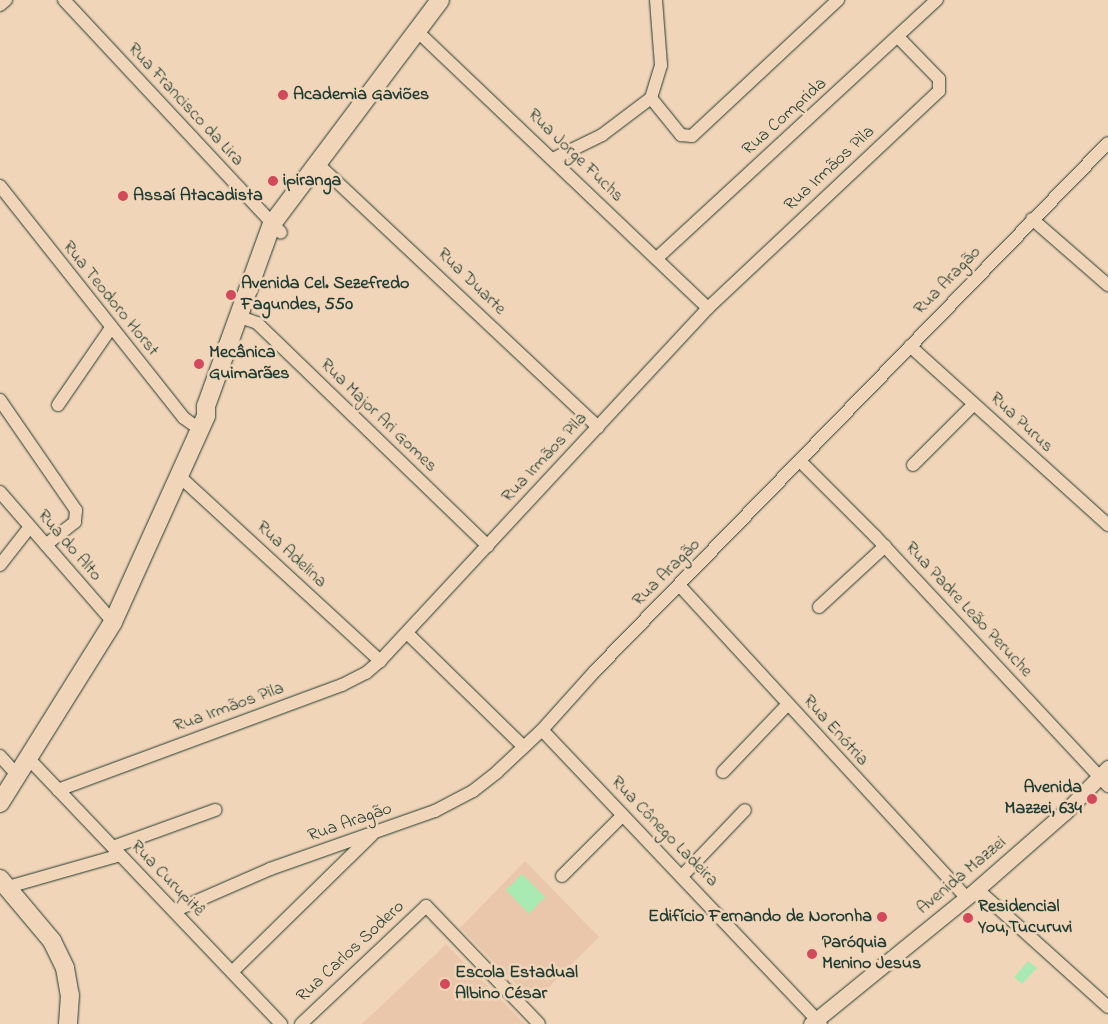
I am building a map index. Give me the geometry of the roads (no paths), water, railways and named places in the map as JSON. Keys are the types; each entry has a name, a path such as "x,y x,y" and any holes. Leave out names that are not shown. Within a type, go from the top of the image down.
{"main road":[{"path":"0,803 113,622 202,422 216,409 245,319 269,259 276,228 319,172 319,165 336,135 440,0"},
{"path":"4,883 52,941 65,968 70,995 68,1024"}],"street":[{"path":"0,5 6,0"},
{"name":"Rua Francisco da Lira","path":"64,0 276,228"},
{"path":"553,159 602,135 651,98 661,65 656,0"},
{"path":"651,98 681,135 692,136 838,0"},
{"name":"Rua Comprida","path":"657,258 937,0"},
{"name":"Rua Jorge Fuchs","path":"417,30 708,308"},
{"name":"Rua Irmãos Pìla","path":"58,790 342,685 366,673 380,661 708,308 939,91 939,79 898,37"},
{"name":"Rua Aragão","path":"174,911 262,872 435,811 474,791 542,730 595,671 1032,219 1108,144"},
{"name":"Rua Duarte","path":"319,165 598,427"},
{"name":"Rua Teodoro Horst","path":"0,186 184,418 202,422"},
{"path":"1032,219 1108,286"},
{"name":"Rua Major Ari Gomes","path":"245,319 257,323 488,546"},
{"path":"58,405 111,328"},
{"name":"Rua Purus","path":"910,346 1108,525"},
{"path":"0,400 76,510 75,522 46,545"},
{"path":"913,465 974,404"},
{"name":"Rua Padre Leão Peruche","path":"800,461 885,546 1105,777"},
{"name":"Rua Adelina","path":"178,475 380,661"},
{"name":"Rua do Alto","path":"0,492 29,528 113,622"},
{"path":"0,565 29,528"},
{"path":"820,608 885,546"},
{"name":"Rua Enótria","path":"679,585 788,704 972,894 1108,1007"},
{"path":"407,633 524,747"},
{"path":"722,772 788,704"},
{"name":"Rua Cônego Ladeira","path":"542,730 682,876 816,1023"},
{"path":"0,756 17,776"},
{"name":"Rua Curupitê","path":"28,758 281,1024"},
{"name":"Avenida Mazzei","path":"816,1023 972,894 1105,777"},
{"path":"4,883 116,851 215,810"},
{"path":"682,876 745,810"},
{"path":"562,876 623,815"},
{"path":"232,972 374,834"},
{"name":"Rua Carlos Sodero","path":"301,1024 426,906 539,1024"}],"place":[{"name":"Academia Gaviões","path":"283,95"},
{"name":"ipiranga","path":"273,181"},
{"name":"Assaí Atacadista","path":"123,196"},
{"name":"Avenida Cel. Sezefredo Fagundes, 550","path":"231,295"},
{"name":"Mecânica Guimarães","path":"199,364"},
{"name":"Avenida Mazzei, 634","path":"1092,799"},
{"name":"Edifício Fernando de Noronha","path":"882,917"},
{"name":"Residencial You,Tucuruvi","path":"968,918"},
{"name":"Paróquia Menino Jesus","path":"812,954"},
{"name":"Escola Estadual Albino César","path":"445,984"}]}
